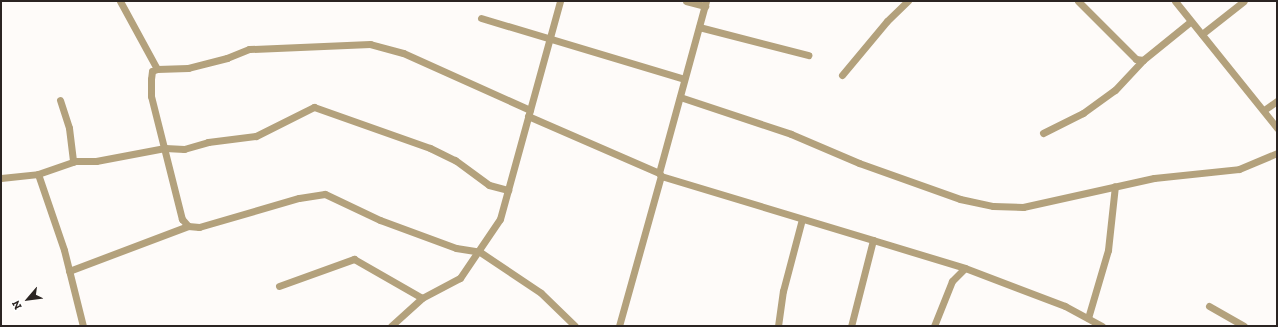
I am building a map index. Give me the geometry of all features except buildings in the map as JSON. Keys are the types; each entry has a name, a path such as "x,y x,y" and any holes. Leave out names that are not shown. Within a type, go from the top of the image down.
{"street":[{"path":"120,1 157,69"},
{"path":"391,326 422,298 460,278 480,252 504,211 508,190 560,1"},
{"path":"619,326 705,4 686,1"},
{"path":"842,75 887,21 908,1"},
{"path":"1078,1 1136,59 1143,60"},
{"path":"1175,1 1190,22 1202,34 1277,128"},
{"path":"1202,34 1244,1"},
{"path":"481,18 549,41 684,79"},
{"path":"1043,133 1090,108 1115,90 1143,60 1190,22"},
{"path":"699,27 808,55"},
{"path":"188,226 182,219 151,96 152,71 157,69 188,68 227,58 249,49 267,47 370,44 403,53 660,175 965,268 1065,306 1102,326"},
{"path":"680,97 791,134 859,163 960,198 993,206 1023,207 1161,177 1239,169 1277,153"},
{"path":"60,100 67,118 73,162"},
{"path":"1264,110 1277,101"},
{"path":"1,178 38,174 73,162 96,161 165,148 184,149 208,142 256,136 314,107 430,148 455,160 489,185 508,190"},
{"path":"38,174 69,271 83,326"},
{"path":"1088,318 1108,250 1114,186"},
{"path":"69,271 188,226 199,227 299,198 325,194 380,220 456,248 480,252 541,293 575,326"},
{"path":"778,326 783,291 802,219"},
{"path":"851,326 873,240"},
{"path":"279,286 354,259 422,298"},
{"path":"934,326 952,281 965,268"},
{"path":"1209,306 1244,326"}]}
